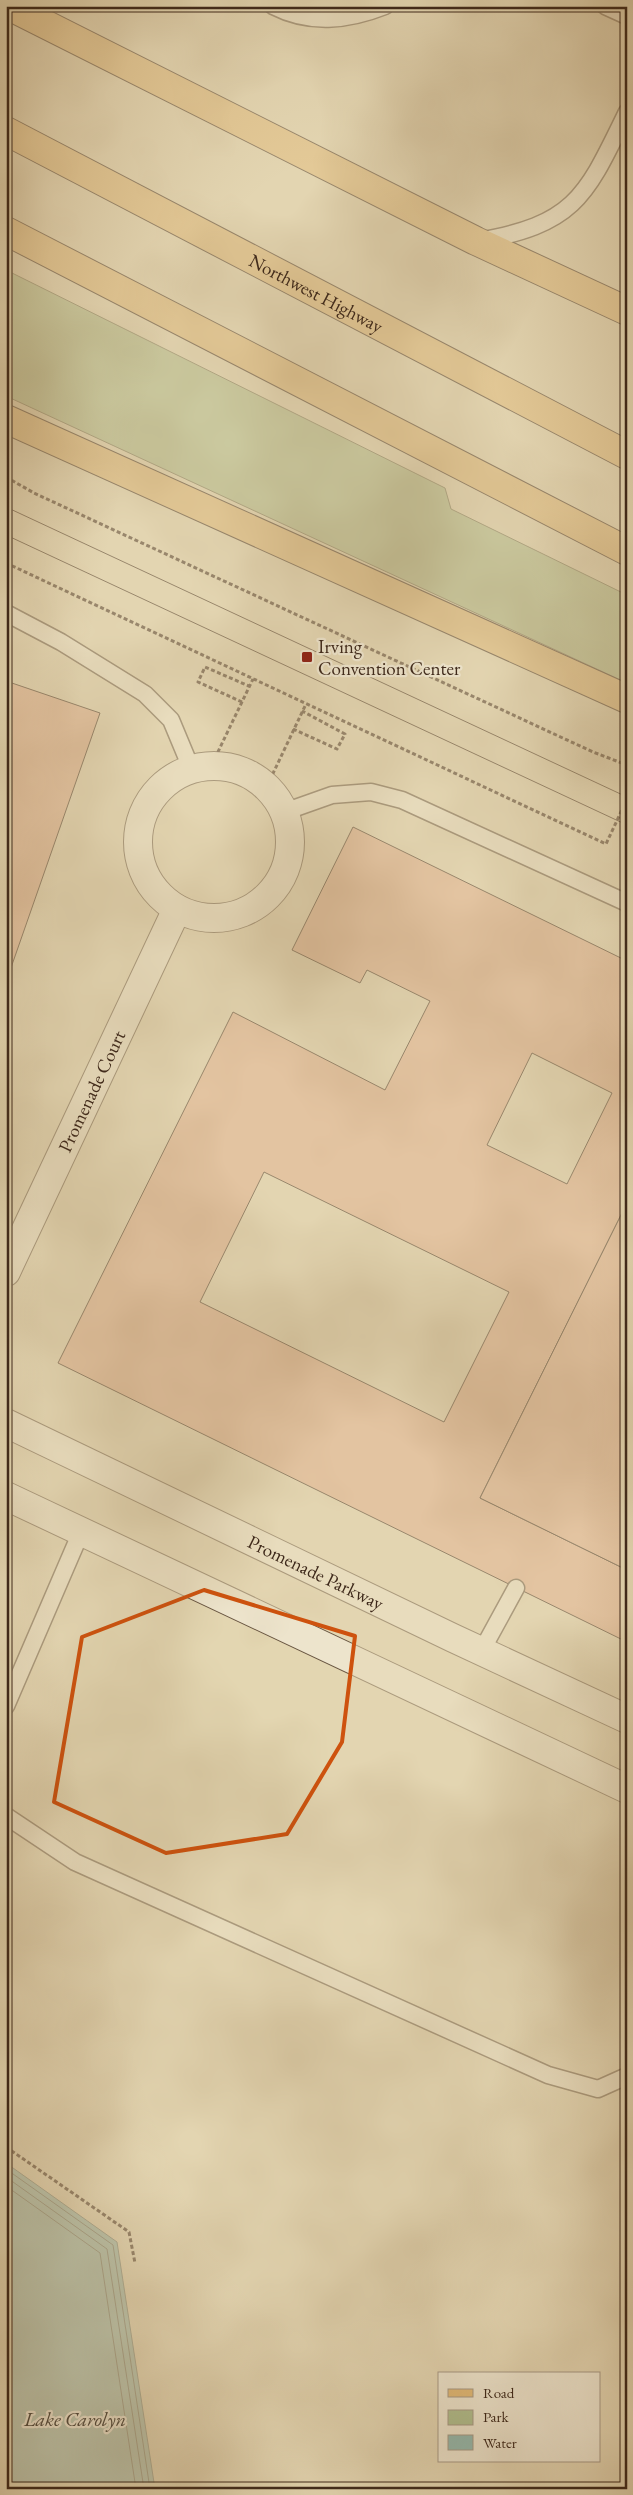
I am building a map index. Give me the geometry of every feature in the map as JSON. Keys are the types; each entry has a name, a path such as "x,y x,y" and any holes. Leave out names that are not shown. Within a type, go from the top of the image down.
{"main road":[{"path":"9,6 476,241 627,311"},
{"name":"Northwest Highway","path":"6,131 627,455"},
{"path":"6,231 627,551"},
{"path":"6,419 627,699"}],"street":[{"path":"202,767 242,770 267,786 280,802 290,825 291,850 284,874 270,895 250,910 226,918 201,917 177,910 157,894 143,872 137,847 140,821 150,798 168,780 202,767"},
{"name":"Promenade Court","path":"6,1272 177,910"},
{"name":"Promenade Parkway","path":"6,1423 481,1652 627,1719"},
{"path":"6,1496 627,1788"}],"lane":[{"path":"273,6 293,16 328,19 365,14 385,6"},
{"path":"605,6 627,16"},
{"path":"476,241 514,234 551,220 577,201 598,173 627,112"},
{"path":"6,613 61,642 145,694 171,720 202,767"},
{"path":"284,812 332,796 371,792 402,800 627,903"},
{"path":"6,1706 81,1532"},
{"path":"481,1652 516,1588"},
{"path":"6,1816 75,1862 548,2075 598,2089 627,2076"}],"path":[{"path":"6,478 398,662 627,765"},
{"path":"6,563 606,844 627,798"},
{"path":"242,702 198,682 205,667 249,686"},
{"path":"202,767 242,702 253,679"},
{"path":"267,786 306,704"},
{"path":"294,729 337,749 345,734 302,711"},
{"path":"6,2147 129,2232 135,2263"}],"highlighted area":[{"path":"204,1590 355,1636 342,1742 287,1834 166,1853 54,1802 82,1637"}],"green space":[{"path":"6,270 445,488 451,509 627,595 627,683 6,396"}],"water":[{"name":"Lake Carolyn","path":"6,2163 117,2242 155,2489 6,2489"}],"building":[{"path":"6,681 100,713 6,982"},
{"path":"353,827 627,961 627,1203 480,1498 627,1570 627,1642 58,1363 233,1012 385,1090 430,1001 367,970 360,983 292,950","holes":["532,1053 612,1093 567,1184 487,1145","264,1172 509,1292 444,1422 200,1302"]},
{"path":"627,1203 627,1570 480,1498"}],"tram line":[{"path":"6,507 627,797"},
{"path":"6,535 627,825"}],"place":[{"name":"Irving Convention Center","path":"307,657"}]}
